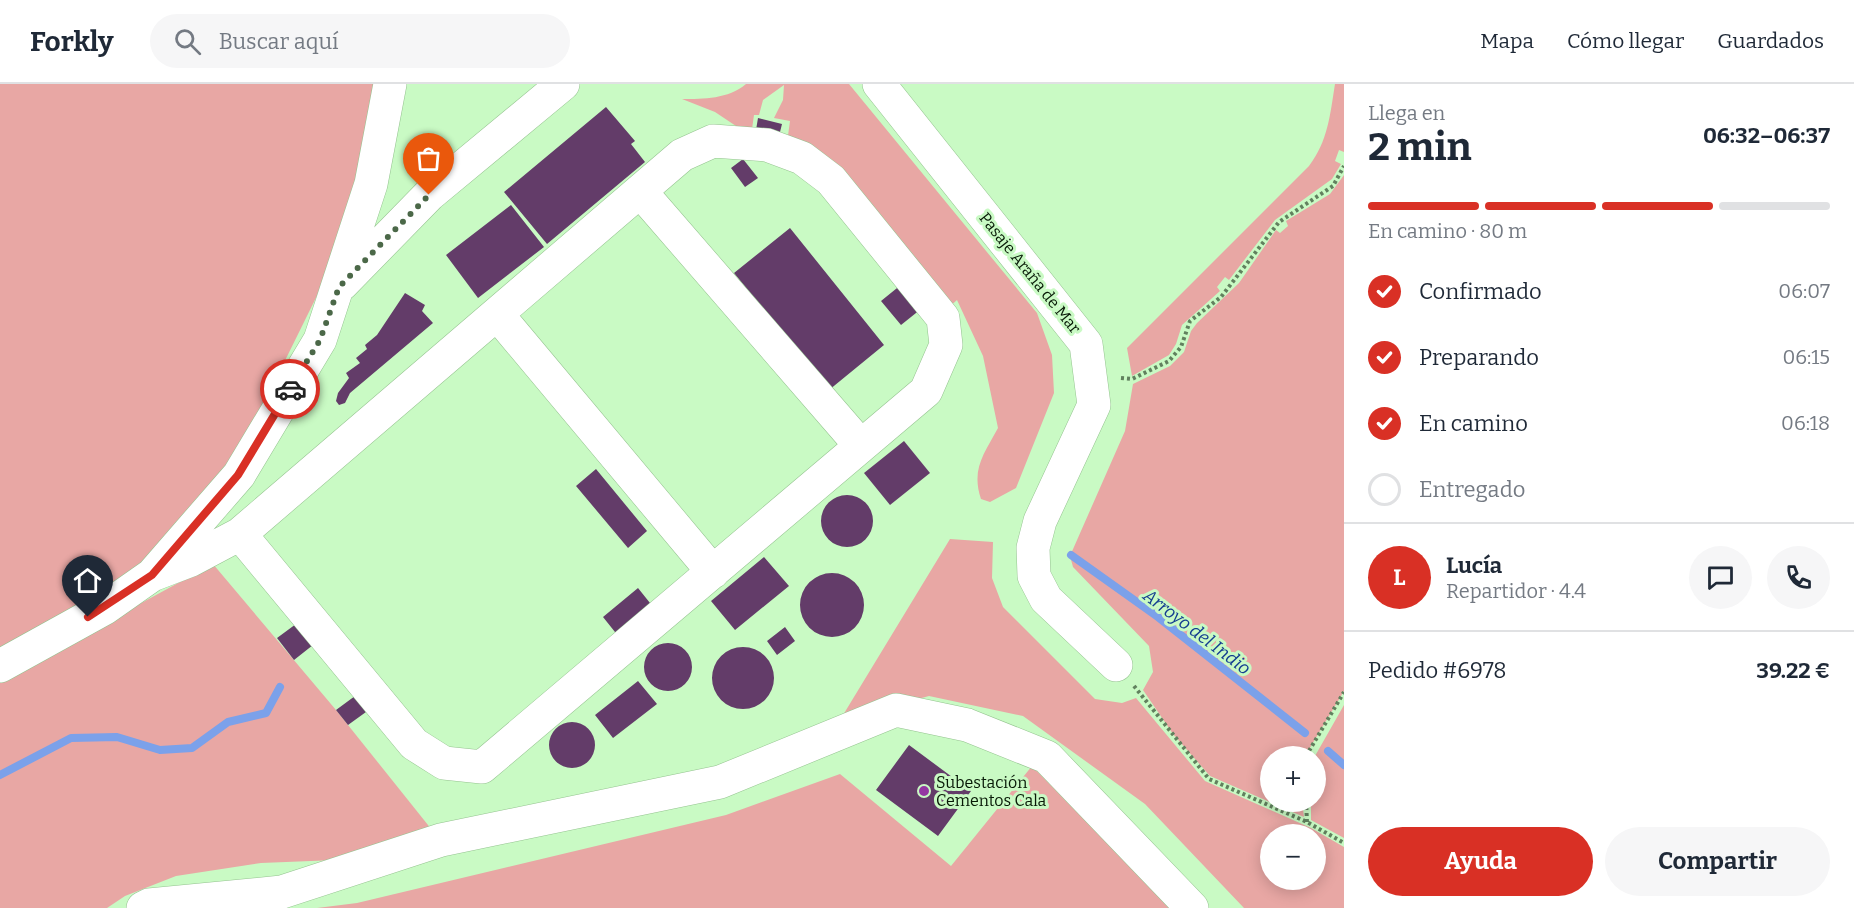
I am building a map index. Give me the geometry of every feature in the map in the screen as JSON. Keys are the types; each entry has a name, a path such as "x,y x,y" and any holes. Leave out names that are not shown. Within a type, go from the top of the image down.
{"street":[{"path":"152,575 238,475 320,340 371,184 390,84"},
{"path":"339,287 429,195 563,84"},
{"name":"Pasaje Araña de Mar","path":"879,84 1086,344 1094,405 1040,521 1033,549 1034,576 1046,599 1116,665"},
{"path":"0,666 105,608 152,575 191,560 240,534 682,155 713,141 767,145 802,158 831,180 943,318 946,345 926,391 482,768 444,763 414,744 240,534"},
{"path":"640,191 861,446"},
{"path":"497,314 713,572"},
{"path":"143,908 149,904 282,892 441,840 720,782 896,710 967,725 1047,757 1192,908"}],"path":[{"path":"1121,378 1132,379 1169,361 1181,347 1190,321 1221,297 1279,222 1333,186 1344,166"},
{"path":"1116,665 1209,778 1307,822 1344,843"},
{"path":"1312,746 1344,692"},
{"path":"1307,812 1307,822"}],"shaded area":[{"path":"0,84 375,84 360,188 340,249 232,468 160,552 84,604 0,651"},
{"path":"746,84 849,84 1037,313 1052,355 1054,393 1016,488 990,502 981,499 977,479 978,470 998,428 983,356 957,300 948,308 787,143 790,121 774,118 783,100 784,85 763,100 759,115 754,115 751,136 715,112 682,99 724,95"},
{"path":"1335,84 1344,84 1344,152 1339,150 1335,161 1341,164 1332,179 1275,220 1229,280 1225,277 1217,287 1220,291 1182,325 1176,344 1169,355 1132,376 1127,348 1309,166 1324,137 1330,117"},
{"path":"1344,175 1344,691 1311,746 1260,746 1260,798 1210,776 1173,734 1143,690 1153,672 1149,646 1073,567 1070,556 1125,431 1133,384 1170,366 1184,352 1191,331 1197,323 1239,283 1276,230 1280,233 1288,226 1286,221 1330,194"},
{"path":"950,539 993,542 992,578 1003,607 1095,699 1122,703 1136,698 1205,781 1260,805 1260,812 1275,812 1302,824 1260,824 1260,890 1326,890 1326,837 1344,847 1344,908 1244,908 1145,804 1023,716 929,696 840,720"},
{"path":"213,564 336,710 432,830 336,860 261,863 176,876 125,896 107,908 0,908 0,680"},
{"path":"1344,705 1344,838 1326,828 1326,824 1318,824 1311,820 1311,812 1326,812 1326,746 1321,746"},
{"path":"1032,766 1171,908 317,908 357,903 726,815 840,774 951,866"},
{"path":"1293,812 1303,812 1304,817"}],"building":[{"path":"606,107 635,141 631,144 645,162 547,244 504,192"},
{"path":"758,118 782,124 779,136 756,130"},
{"path":"743,159 758,178 745,187 731,168"},
{"path":"511,205 544,247 478,298 446,255"},
{"path":"790,228 884,345 829,390 734,273"},
{"path":"902,284 921,309 901,325 881,301"},
{"path":"405,293 425,305 422,311 433,323 350,393 345,403 339,405 336,401 338,393 349,378 346,373 360,363 356,358 367,349 365,345 377,335"},
{"path":"904,441 930,473 890,505 864,473"},
{"path":"596,469 647,531 628,548 576,486"},
{"path":"842,495 852,495 866,502 873,521 866,540 852,547 842,547 832,543 825,536 821,526 821,516 825,506 832,499"},
{"path":"764,557 789,586 735,630 711,601"},
{"path":"832,573 844,575 855,582 862,593 864,605 862,617 855,628 844,635 832,637 820,635 809,628 802,617 800,605 802,593 809,582 820,575"},
{"path":"638,588 654,608 619,637 603,617"},
{"path":"296,624 313,645 294,660 277,638"},
{"path":"785,627 795,641 777,655 767,641"},
{"path":"668,643 685,650 692,667 685,684 668,691 651,684 644,667 651,650"},
{"path":"737,647 749,647 765,656 772,666 774,678 772,690 765,700 749,709 737,709 726,704 717,695 712,684 712,672 717,661 726,652"},
{"path":"638,681 657,704 613,738 595,715"},
{"path":"355,696 366,712 348,725 336,710"},
{"path":"572,722 588,729 595,745 588,761 572,768 556,761 549,745 556,729"},
{"name":"Subestación Cementos Cala","path":"909,745 971,791 938,836 876,790"}],"waterway":[{"name":"Arroyo del Indio","path":"1071,555 1158,617 1305,733"},
{"name":"Arroyo del Indio","path":"0,775 71,738 117,737 160,750 192,748 228,722 266,713 280,687"},
{"name":"Arroyo del Indio","path":"1328,751 1344,765"}],"way so far":[{"path":"290,389 320,340 339,287 429,195"}],"place":[{"name":"Subestación Cementos Cala","path":"924,791"}],"route":[{"path":"88,617 105,608 152,575 238,475 290,389"}]}
